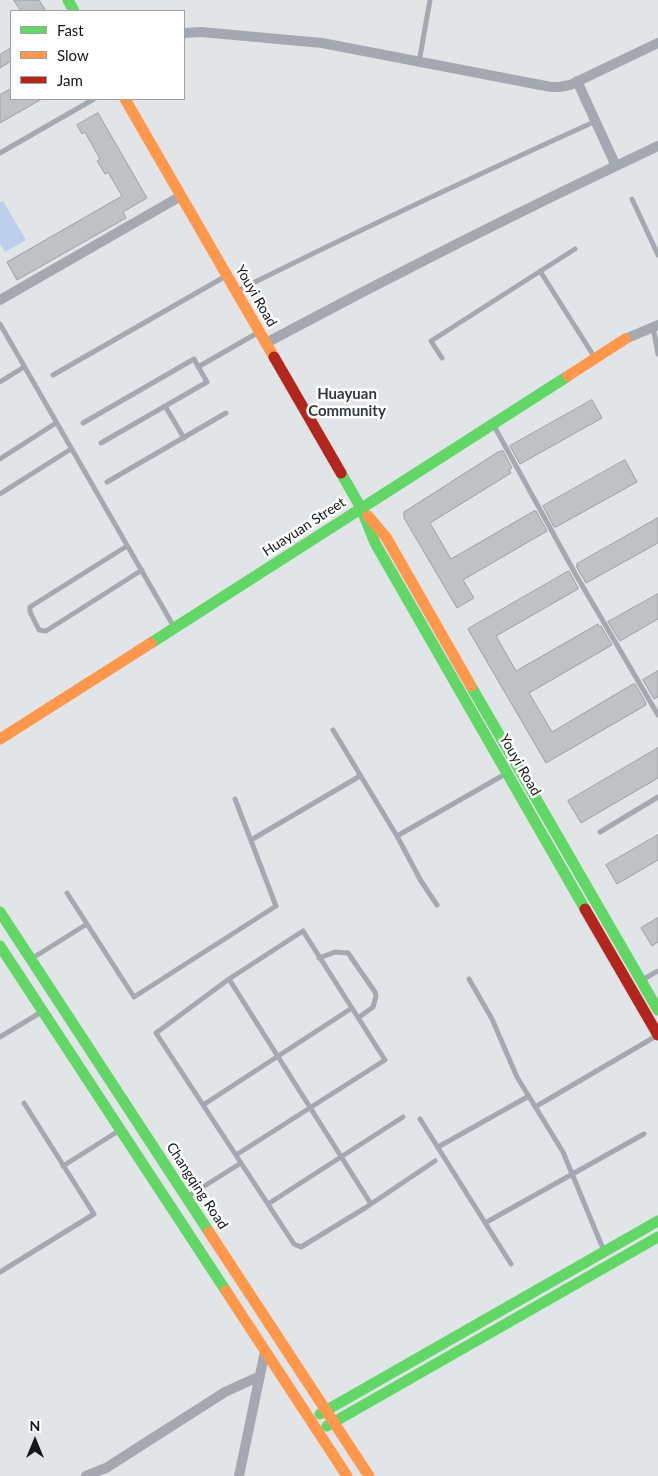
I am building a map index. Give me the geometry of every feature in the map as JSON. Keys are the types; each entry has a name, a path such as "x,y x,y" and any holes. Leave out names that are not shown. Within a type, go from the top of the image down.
{"street":[{"path":"185,33 201,32 322,43 552,87 564,86 577,81 658,43"},
{"path":"577,81 616,166"},
{"name":"Youyi Road","path":"126,100 361,508 375,543 658,1035"},
{"path":"266,343 404,271 616,166 657,150"},
{"path":"0,300 181,196"},
{"path":"625,339 656,326"},
{"name":"Huayuan Street","path":"0,740 625,339"},
{"name":"Youyi Road","path":"361,508 386,537 658,1010"},
{"name":"Changqing Road","path":"0,912 369,1476"},
{"path":"0,946 347,1476"},
{"path":"310,1419 658,1221"},
{"path":"318,1431 658,1238"},
{"path":"239,1476 265,1351"},
{"path":"86,1476 106,1468 225,1392 260,1376"}],"lane":[{"path":"418,62 430,0"},
{"path":"0,153 92,100"},
{"path":"236,291 382,220 596,121"},
{"path":"632,199 658,254"},
{"path":"442,358 432,342 575,249"},
{"path":"540,271 595,358"},
{"path":"53,376 227,275"},
{"path":"0,324 174,628"},
{"path":"656,326 658,354"},
{"path":"198,367 260,332"},
{"path":"83,423 194,359 207,382 102,443"},
{"path":"0,382 24,367"},
{"path":"165,406 184,438"},
{"path":"107,482 226,413"},
{"path":"0,459 56,423"},
{"path":"493,424 576,574 658,715"},
{"path":"0,494 72,449"},
{"path":"127,546 30,607 30,612 39,630 46,631 142,570"},
{"path":"333,730 437,905"},
{"path":"397,836 508,773"},
{"path":"251,840 360,776"},
{"path":"600,832 658,797"},
{"path":"67,893 134,997 276,906 234,799"},
{"path":"30,959 87,924"},
{"path":"236,1155 385,1060 302,931 229,979 156,1033 294,1244 301,1247 436,1161"},
{"path":"320,958 335,952 348,953 375,992 376,1000 373,1006 358,1018"},
{"path":"641,980 658,971"},
{"path":"229,979 371,1204"},
{"path":"469,979 492,1018 513,1069 563,1152 604,1252"},
{"path":"203,1105 352,1008"},
{"path":"0,1036 43,1011"},
{"path":"535,1107 658,1035"},
{"path":"438,1147 529,1096"},
{"path":"0,1272 94,1214 24,1103"},
{"path":"268,1204 403,1117"},
{"path":"420,1118 511,1264"},
{"path":"63,1166 120,1130"},
{"path":"485,1223 644,1134"},
{"path":"187,1198 241,1162"}],"shaded area":[{"path":"3,201 26,240 5,252 0,244 0,202"}],"building":[{"path":"14,0 39,0 45,10 20,10"},
{"path":"10,49 10,62 0,68 0,55"},
{"path":"10,90 10,100 40,100 0,123 0,95"},
{"path":"98,113 147,198 123,212 126,218 17,280 7,262 122,196 108,172 105,174 97,161 100,159 85,132 82,134 77,125"},
{"path":"592,400 602,418 520,464 510,446"},
{"path":"503,451 512,468 509,470 511,473 430,523 451,559 534,511 536,511 547,531 463,580 474,598 457,608 404,518 404,512 498,452"},
{"path":"625,460 637,482 554,527 543,506"},
{"path":"658,518 658,543 586,583 576,566 577,564"},
{"path":"569,571 578,589 496,636 516,671 598,624 612,645 529,693 552,732 633,684 635,684 646,705 546,763 468,629"},
{"path":"658,594 658,619 620,641 608,622"},
{"path":"658,671 658,697 654,699 643,680"},
{"path":"658,748 658,778 581,823 568,801"},
{"path":"658,835 658,860 617,884 606,865"},
{"path":"658,918 658,942 652,946 641,928"}],"traffic: fast":[{"path":"68,0 73,10"},
{"path":"151,643 568,376"},
{"path":"341,473 361,508 375,543 585,909"},
{"path":"471,686 658,1010"},
{"path":"0,912 209,1232"},
{"path":"0,946 226,1291"},
{"path":"320,1414 658,1221"},
{"path":"327,1426 658,1237"}],"traffic: slow":[{"path":"126,100 274,357"},
{"path":"568,376 625,339"},
{"path":"368,516 386,537 471,686"},
{"path":"0,739 151,643"},
{"path":"209,1232 369,1476"},
{"path":"226,1291 347,1476"}],"traffic: jam":[{"path":"274,357 341,473"},
{"path":"585,909 658,1035"}],"district":[{"name":"Huayuan Community","path":"347,402"}]}
